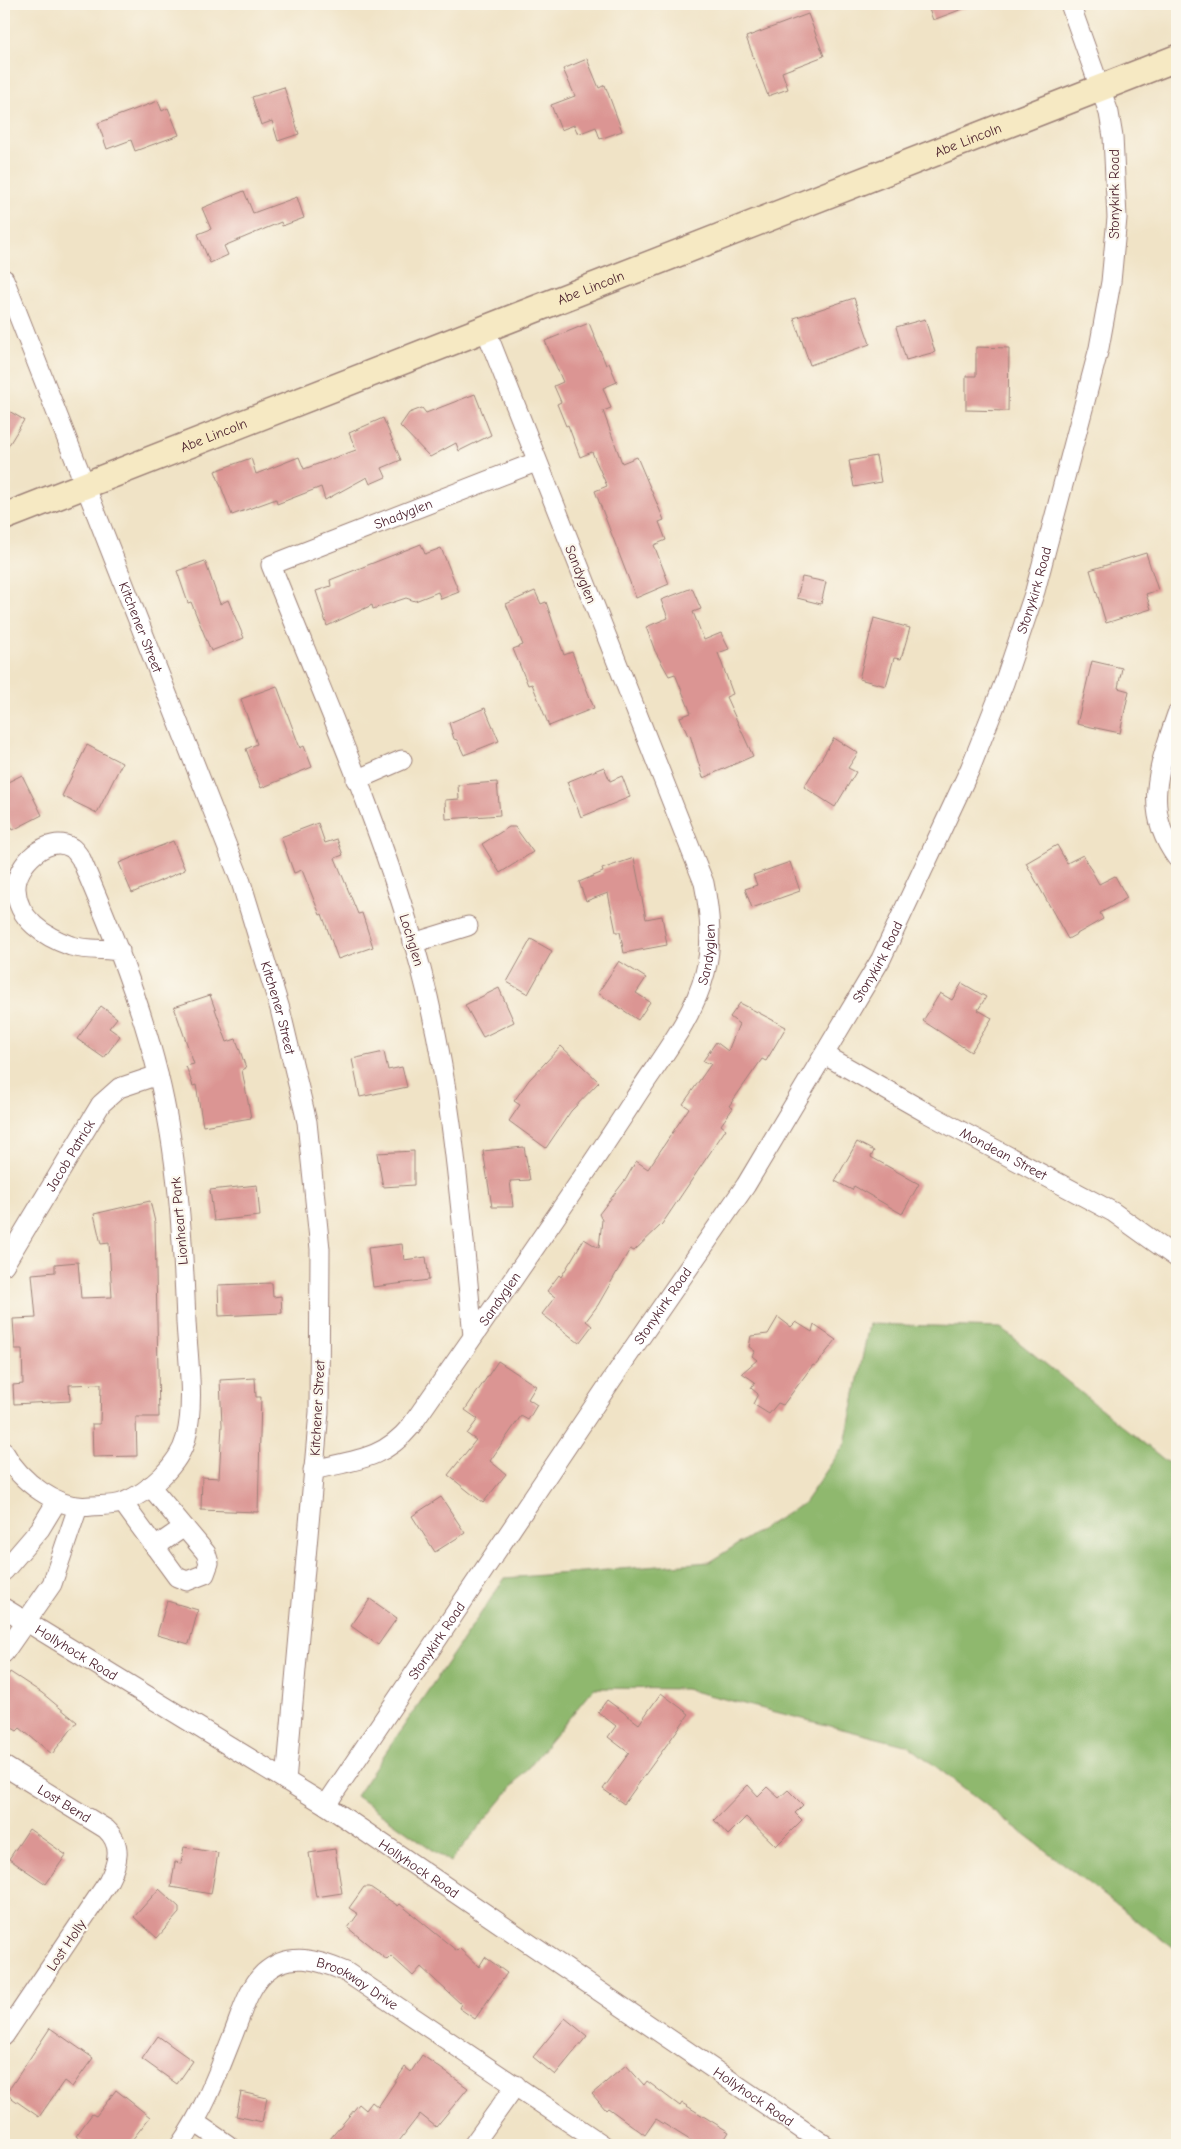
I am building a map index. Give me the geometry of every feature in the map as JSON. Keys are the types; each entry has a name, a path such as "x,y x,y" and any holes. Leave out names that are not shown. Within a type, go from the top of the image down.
{"street":[{"name":"Stonykirk Road","path":"326,1805 619,1368 746,1185 881,959 970,769 1004,683 1035,591 1099,348 1110,282 1117,218 1116,176 1109,114 1070,4"},
{"name":"Abe Lincoln","path":"4,516 1177,58"},
{"name":"Kitchener Street","path":"4,279 241,882 280,1009 307,1122 320,1249 319,1412 286,1781"},
{"name":"Sandyglen","path":"313,1470 375,1455 399,1440 473,1336 614,1130 693,1007 705,973 710,937 708,901 698,866 536,462 485,328"},
{"name":"Shadyglen","path":"271,565 536,462"},
{"name":"Lochglen","path":"271,565 356,780 398,894 413,943 433,1024 447,1097 473,1336"},
{"path":"1177,714 1162,758 1155,793 1160,826 1177,858"},
{"path":"356,780 402,760"},
{"name":"Lionheart Park","path":"78,1507 122,1503 150,1486 158,1480 175,1459 186,1439 190,1409 182,1230 172,1150 158,1075 120,951 82,859 72,848 60,844 44,848 32,855 19,875 16,888 21,907 32,926 71,946 120,951"},
{"path":"413,943 468,926"},
{"name":"Mondean Street","path":"825,1055 927,1113 1113,1212 1177,1258"},
{"name":"Jacob Patrick","path":"4,1265 101,1104 119,1088 158,1075"},
{"path":"4,1452 27,1479 58,1501 78,1507 52,1584 4,1653"},
{"path":"122,1503 177,1577 187,1581 205,1574 208,1564 206,1553 150,1486"},
{"path":"4,1570 33,1537 58,1501"},
{"path":"155,1547 184,1527"},
{"path":"33,1537 62,1554"},
{"name":"Hollyhock Road","path":"4,1608 326,1805 825,2145"},
{"name":"Lost Bend","path":"4,1766 106,1829 112,1836 118,1850"},
{"name":"Lost Holly","path":"4,2036 108,1882 117,1865 118,1850"},
{"name":"Brookway Drive","path":"180,2145 196,2123 251,1991 264,1973 281,1963 300,1958 322,1961 346,1972 603,2145"},
{"path":"474,2145 516,2086"},
{"path":"196,2123 228,2145"}],"green space":[{"path":"869,1324 1001,1328 1177,1470 1177,1951 909,1746 685,1689 594,1688 450,1862 356,1796 505,1578 709,1562 804,1503 845,1444"}],"building":[{"path":"927,4 973,4 973,5 933,20"},
{"path":"808,14 824,56 782,72 788,89 768,96 746,37"},
{"path":"587,59 599,88 605,85 622,131 600,139 596,127 578,134 574,125 561,130 551,105 575,96 563,69"},
{"path":"284,87 299,134 278,141 272,121 261,125 252,97"},
{"path":"158,101 162,111 168,108 179,135 135,151 131,140 107,149 98,123"},
{"path":"244,191 253,213 297,197 304,218 282,226 281,222 224,246 228,255 210,263 198,234 211,229 202,208"},
{"path":"854,298 870,344 810,365 794,318"},
{"path":"925,319 935,352 906,360 896,327"},
{"path":"589,323 606,365 609,363 617,382 603,388 611,408 603,411 622,463 637,457 664,520 659,522 666,540 654,545 669,584 636,598 595,491 607,486 592,452 580,457 568,425 566,426 557,404 561,402 554,386 563,382 545,341"},
{"path":"976,347 1009,348 1008,411 966,410 966,376 976,376"},
{"path":"475,394 491,435 459,451 456,443 430,457 400,426 409,413 422,408 426,413"},
{"path":"4,408 24,420 4,453"},
{"path":"383,418 401,460 382,468 386,477 370,484 367,477 325,500 321,487 277,504 276,499 232,515 215,471 251,458 256,474 299,457 304,469 356,450 349,433"},
{"path":"876,456 881,482 854,487 849,461"},
{"path":"421,544 425,554 441,548 459,592 441,599 438,592 415,601 406,598 373,609 372,605 327,626 316,591 331,586 330,580"},
{"path":"1146,553 1158,590 1146,594 1151,609 1106,623 1090,570"},
{"path":"205,561 220,604 228,600 244,638 211,651 191,602 188,603 177,571"},
{"path":"802,577 826,582 821,604 797,598"},
{"path":"692,588 701,609 693,612 704,640 721,633 729,649 718,653 733,694 726,697 753,756 703,778 690,735 688,736 680,717 691,713 675,674 669,676 655,651 646,627 668,618 661,600"},
{"path":"535,591 541,604 546,602 564,655 572,652 594,708 549,726 532,684 528,685 513,649 523,645 506,604"},
{"path":"874,618 910,628 901,659 894,658 886,686 859,679"},
{"path":"1092,661 1122,668 1118,688 1129,691 1120,733 1077,724"},
{"path":"277,686 300,748 304,746 312,767 261,788 246,749 257,744 241,699"},
{"path":"485,708 499,741 464,755 457,740 454,739 449,723"},
{"path":"834,738 858,753 848,768 856,772 835,807 804,787"},
{"path":"87,745 122,763 97,813 62,796"},
{"path":"604,767 610,781 622,776 630,797 581,817 567,782"},
{"path":"22,775 42,815 13,830 4,811 4,784"},
{"path":"497,782 500,815 446,819 445,800 459,799 458,785"},
{"path":"318,823 325,843 337,839 343,855 335,858 358,914 362,913 373,947 338,959 322,914 320,915 302,870 294,873 281,837"},
{"path":"509,827 515,827 533,852 500,873 482,844"},
{"path":"173,841 185,870 132,893 119,863"},
{"path":"1057,845 1067,863 1083,855 1099,884 1115,876 1127,898 1100,913 1103,919 1068,939 1026,863"},
{"path":"634,858 646,919 662,916 667,945 624,953 620,932 616,932 608,893 586,901 579,882 603,872 602,869"},
{"path":"790,862 800,891 752,908 745,889 757,885 753,875"},
{"path":"531,939 552,951 528,994 507,982"},
{"path":"619,961 646,978 636,993 650,1002 638,1020 598,993"},
{"path":"962,983 986,997 978,1010 992,1018 971,1052 923,1021 940,993 952,1000"},
{"path":"499,988 514,1022 483,1037 465,1005"},
{"path":"210,995 227,1042 236,1039 246,1068 242,1070 251,1118 203,1126 196,1085 193,1086 186,1066 194,1064 174,1007"},
{"path":"740,1003 786,1027 766,1061 762,1059 729,1106 733,1108 721,1125 726,1129 662,1224 634,1251 630,1249 598,1305 586,1321 592,1326 579,1343 542,1314 555,1297 547,1291 559,1275 561,1277 584,1239 599,1248 602,1220 599,1214 626,1179 636,1161 648,1169 689,1108 683,1104 711,1064 703,1061 716,1042 728,1051 739,1024 730,1017"},
{"path":"101,1006 117,1018 109,1028 120,1036 104,1058 77,1039"},
{"path":"561,1046 599,1082 571,1111 546,1148 509,1121 520,1105 514,1101 529,1080"},
{"path":"384,1052 388,1070 402,1067 407,1087 360,1097 352,1059"},
{"path":"857,1142 874,1151 871,1157 919,1184 902,1214 854,1186 852,1190 835,1181"},
{"path":"524,1147 530,1180 510,1181 513,1207 492,1207 483,1151"},
{"path":"414,1151 414,1185 383,1187 377,1153"},
{"path":"257,1185 260,1216 214,1221 210,1190"},
{"path":"150,1201 155,1222 159,1417 136,1417 137,1456 93,1457 92,1424 100,1424 101,1384 69,1385 70,1401 14,1404 13,1385 23,1384 22,1349 15,1349 13,1319 36,1318 32,1274 55,1272 55,1264 78,1262 81,1298 112,1297 109,1243 101,1244 94,1214"},
{"path":"402,1244 404,1260 426,1257 429,1280 373,1287 368,1248"},
{"path":"272,1283 273,1297 281,1296 282,1313 219,1316 218,1285"},
{"path":"778,1317 791,1327 796,1322 812,1332 814,1325 836,1340 815,1366 813,1365 783,1405 778,1403 769,1414 753,1404 758,1394 751,1388 755,1382 742,1373 757,1360 752,1356 755,1351 749,1347 751,1336 768,1334"},
{"path":"498,1361 536,1386 528,1399 537,1405 528,1420 521,1416 490,1461 506,1474 483,1503 448,1475 476,1440 467,1434 478,1419 465,1410"},
{"path":"255,1378 256,1397 261,1397 258,1512 201,1510 202,1477 219,1478 222,1425 220,1380"},
{"path":"441,1497 465,1533 435,1552 412,1516"},
{"path":"370,1599 397,1618 378,1645 351,1626"},
{"path":"167,1601 198,1610 189,1644 157,1635"},
{"path":"10,1672 42,1693 77,1722 52,1754 20,1728 17,1731 4,1723 4,1683"},
{"path":"661,1693 689,1714 624,1804 603,1789 629,1753 608,1737 616,1726 598,1712 607,1700 639,1724"},
{"path":"748,1785 758,1796 767,1787 779,1798 788,1790 803,1805 795,1813 802,1820 776,1846 746,1817 728,1835 714,1820"},
{"path":"29,1829 66,1855 46,1884 9,1859"},
{"path":"184,1847 218,1853 211,1894 171,1887 175,1862 181,1863"},
{"path":"335,1849 342,1893 316,1897 309,1853"},
{"path":"364,1887 370,1887 398,1906 400,1904 457,1951 459,1948 479,1967 485,1957 507,1973 475,2019 459,2008 461,2004 421,1967 413,1976 391,1956 387,1960 348,1928 358,1914 349,1908"},
{"path":"159,1889 179,1907 179,1913 157,1938 134,1917"},
{"path":"565,2018 587,2036 555,2075 533,2057"},
{"path":"50,2028 93,2058 72,2087 64,2081 39,2117 6,2094"},
{"path":"158,2036 193,2061 177,2084 142,2059"},
{"path":"422,2055 468,2088 436,2127 420,2114 396,2145 325,2145 359,2104 366,2110 372,2102 378,2107 405,2067 411,2072"},
{"path":"626,2065 644,2085 647,2081 680,2106 682,2103 729,2132 721,2145 698,2145 656,2119 645,2135 608,2108 606,2110 592,2094"},
{"path":"116,2090 150,2117 128,2145 88,2145 76,2136 92,2114 96,2116"},
{"path":"241,2092 267,2098 262,2122 236,2116"}]}
